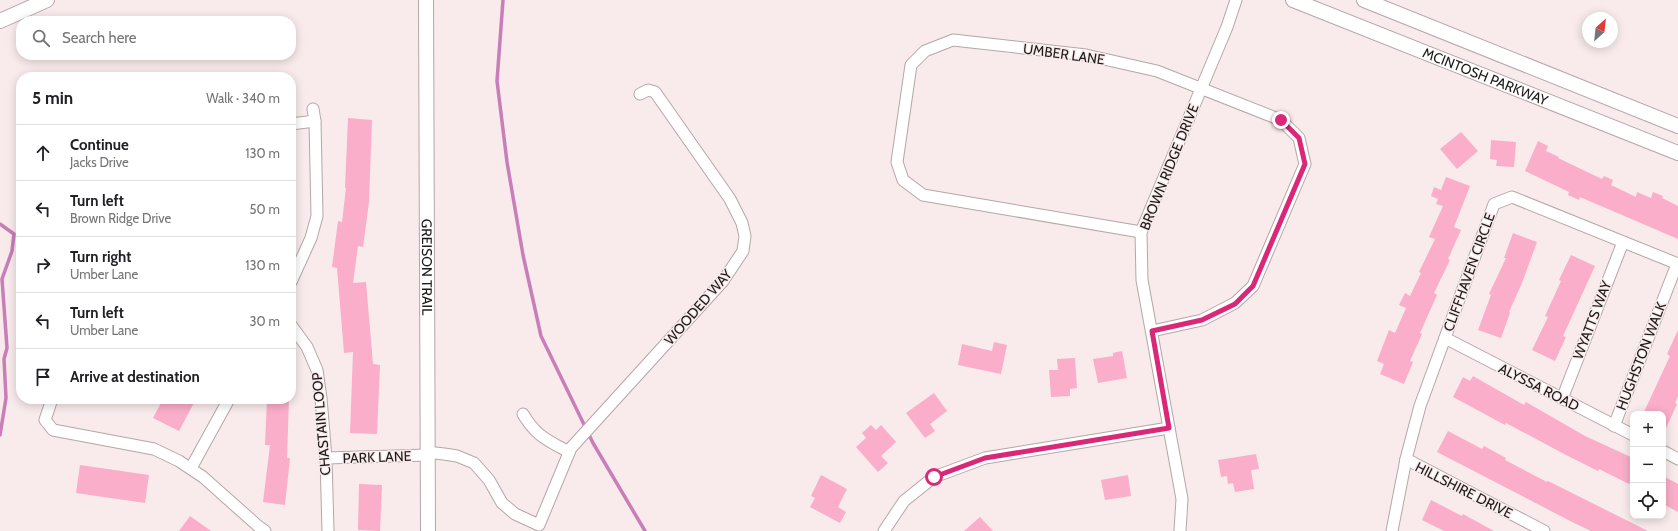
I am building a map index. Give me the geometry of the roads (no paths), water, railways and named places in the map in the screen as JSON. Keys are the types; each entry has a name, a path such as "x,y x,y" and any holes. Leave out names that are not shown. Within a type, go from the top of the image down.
{"street":[{"path":"0,21 47,0"},
{"name":"BROWN RIDGE DRIVE","path":"1180,531 1182,499 1142,280 1142,232 1227,27 1236,0"},
{"name":"MCINTOSH PARKWAY","path":"1293,0 1678,154"},
{"name":"MCINTOSH PARKWAY","path":"1364,0 1678,126"},
{"name":"GREISON TRAIL","path":"425,1 428,531"},
{"name":"UMBER LANE","path":"1142,232 923,195 904,180 897,162 911,65 925,51 953,40 1086,55 1157,71 1201,87 1281,120 1299,138 1305,164 1253,286 1235,304 1202,320 1152,331"},
{"name":"WOODED WAY","path":"428,455 435,453 457,456 474,463 489,480 502,503 515,514 538,528 569,452 581,435 723,281 743,251 745,236 742,223 730,199 655,92 648,90 640,94"},
{"path":"296,271 311,238 317,216 315,121 313,109"},
{"path":"296,123 315,121"},
{"name":"CLIFFHAVEN CIRCLE","path":"1392,531 1406,459 1420,406 1494,204 1512,197 1677,264"},
{"name":"WYATTS WAY","path":"1562,399 1623,242"},
{"name":"HUGHSTON WALK","path":"1614,426 1677,264"},
{"name":"CHASTAIN LOOP","path":"296,332 307,347 317,370 322,398 326,458 328,531"},
{"name":"ALYSSA ROAD","path":"1445,338 1630,434"},
{"path":"50,404 45,420 53,430 154,449 191,468 265,531"},
{"path":"191,468 226,404"},
{"path":"523,414 540,436 569,452"},
{"path":"884,531 904,501 934,477 985,458 1169,428"},
{"path":"1666,453 1678,459"},
{"name":"PARK LANE","path":"326,458 428,455"},
{"name":"HILLSHIRE DRIVE","path":"1406,459 1544,531"}],"waterway":[{"path":"503,0 497,81 507,162 523,255 541,336 593,443 645,531"},
{"path":"0,224 14,234 12,251 2,279 7,348 4,359 6,398 0,435"}]}
